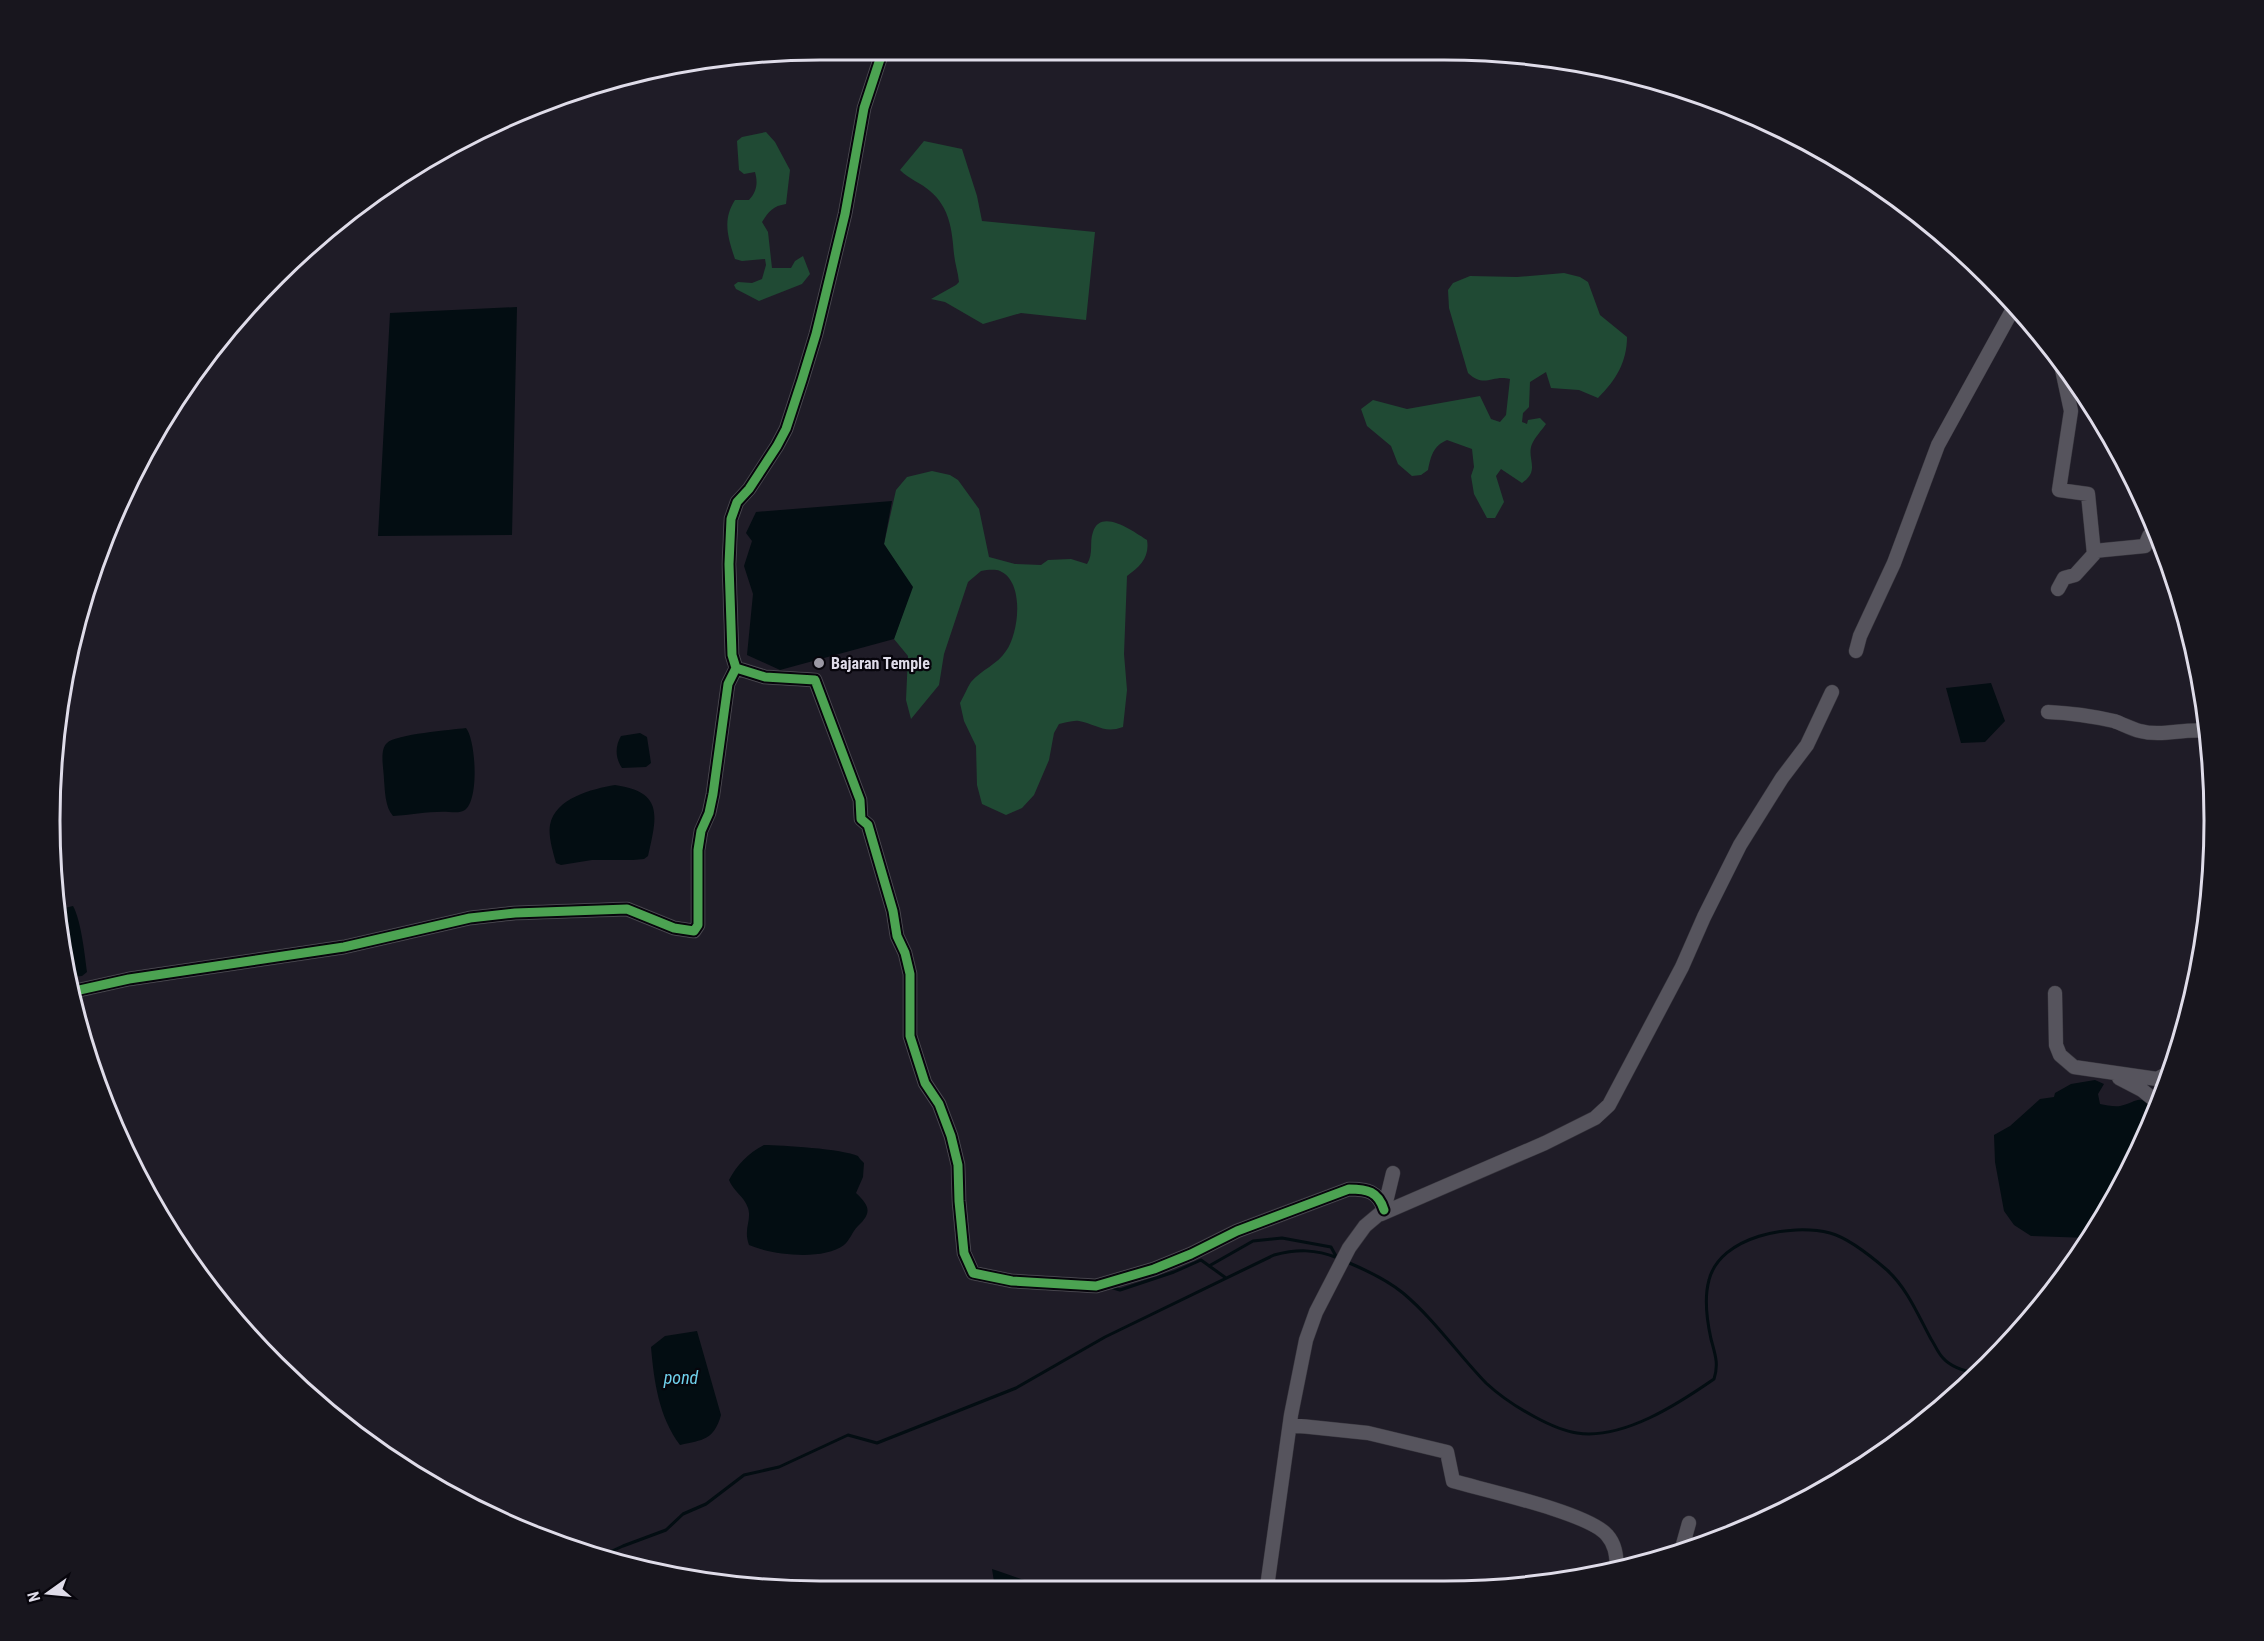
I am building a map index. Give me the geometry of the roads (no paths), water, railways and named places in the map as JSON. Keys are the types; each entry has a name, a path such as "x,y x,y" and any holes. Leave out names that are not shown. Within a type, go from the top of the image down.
{"street":[{"path":"80,990 129,979 344,947 470,918 516,913 627,909 674,928 694,932 698,925 696,874 701,831 709,813 713,794 728,684 736,668 732,655 729,564 731,519 737,502 749,489 777,447 799,390 816,334 845,214 864,108 880,60"},
{"path":"1856,651 1860,636 1894,562 1938,445 2010,314"},
{"path":"2058,589 2064,578 2075,575 2094,555 2088,494 2059,490 2071,411 2065,383"},
{"path":"2094,551 2145,546 2149,537"},
{"path":"736,668 765,677 814,680 861,800 861,819 868,825 893,911 897,936 905,952 910,974 910,1036 925,1083 939,1104 954,1146 958,1165 964,1253 973,1273 1012,1281 1096,1286 1154,1269 1237,1231 1349,1189 1368,1190 1380,1198 1382,1212"},
{"path":"1268,1581 1306,1340 1316,1312 1349,1248 1365,1226 1382,1212 1554,1139 1595,1118 1609,1105 1682,967 1740,844 1782,778 1807,745 1832,692"},
{"path":"2048,712 2083,714 2141,731 2167,733 2198,730"},
{"path":"2055,993 2056,1045 2060,1055 2074,1067 2112,1074 2159,1078"},
{"path":"2112,1074 2152,1097"},
{"path":"1382,1212 1393,1173"},
{"path":"1291,1425 1368,1433 1446,1452 1453,1481 1535,1503 1594,1525 1607,1534 1616,1550 1617,1560"},
{"path":"1684,1542 1689,1523"}],"water":[{"path":"517,307 512,535 378,536 390,313"},
{"path":"892,501 884,544 913,587 894,639 780,670 747,655 753,594 744,566 752,541 746,533 756,512"},
{"path":"1991,683 2005,721 1985,742 1961,743 1946,688"},
{"path":"466,728 472,745 475,771 472,797 468,806 460,812 393,816 387,804 385,789 383,750 387,743 401,737"},
{"path":"640,733 647,737 651,763 646,767 622,768 617,752 621,736"},
{"path":"615,785 642,793 653,808 654,829 648,856 644,859 633,860 592,860 561,865 556,863 551,844 550,825 559,808 576,796"},
{"path":"73,906 76,912 87,972 82,976 77,976 66,908"},
{"path":"2095,1080 2104,1084 2098,1094 2100,1104 2118,1106 2141,1100 2149,1104 2126,1157 2079,1238 2031,1236 2014,1225 2004,1211 1995,1162 1994,1135 2010,1126 2040,1099 2054,1097 2055,1093 2071,1084"},
{"path":"764,1145 839,1151 858,1156 864,1163 863,1177 856,1193 864,1202 867,1213 844,1245 824,1253 797,1255 759,1249 749,1245 747,1239 748,1208 729,1180 744,1160"},
{"name":"pond","path":"697,1331 721,1415 715,1430 707,1438 680,1445 662,1411 651,1347 665,1336"},
{"path":"992,1569 1029,1581 994,1581"}],"waterway":[{"path":"1347,1262 1383,1279 1403,1293 1425,1314 1486,1383 1503,1397 1540,1420 1571,1432 1595,1434 1631,1426 1667,1409 1714,1379 1716,1359 1707,1309 1709,1280 1716,1265 1727,1253 1742,1243 1777,1232 1814,1230 1830,1233 1860,1248 1894,1277 1912,1302 1943,1358 1950,1364 1967,1371"},
{"path":"1209,1266 1253,1241 1282,1238 1331,1247 1337,1258"},
{"path":"611,1551 666,1530 683,1514 706,1504 744,1475 779,1467 848,1435 877,1443 1016,1388 1105,1337 1274,1255 1306,1251 1338,1258"},
{"path":"1110,1287 1120,1290 1174,1272 1201,1260 1226,1278"}],"place":[{"name":"Bajaran Temple","path":"819,663"}]}
